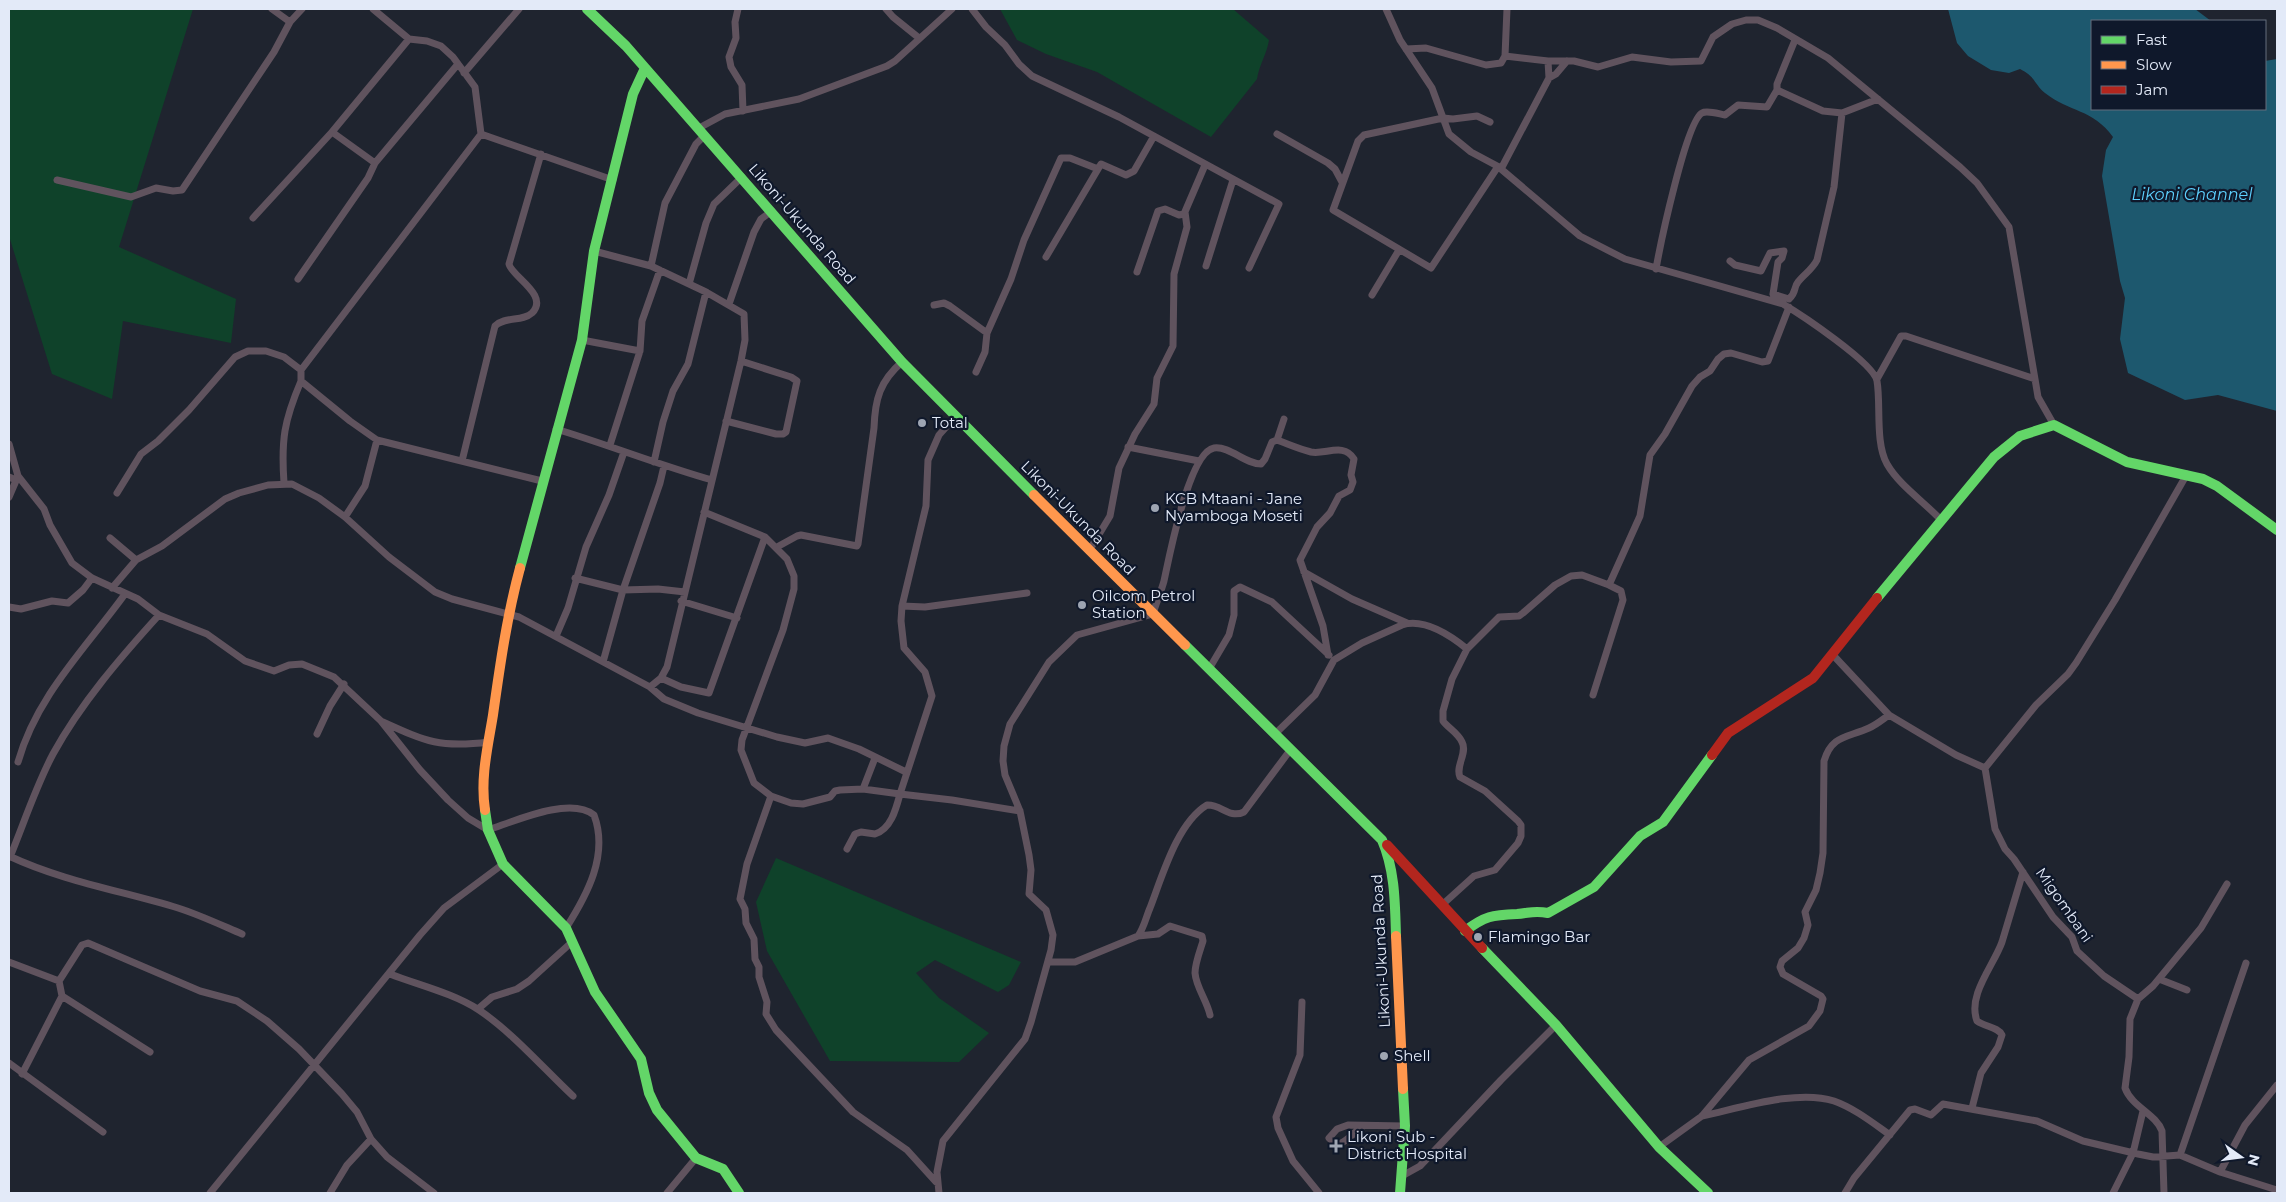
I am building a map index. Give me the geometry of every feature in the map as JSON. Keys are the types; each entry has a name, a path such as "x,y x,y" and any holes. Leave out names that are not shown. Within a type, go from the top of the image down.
{"main road":[{"name":"Likoni-Ukunda Road","path":"587,9 645,68 902,362 1088,551 1382,840 1390,858 1395,895 1405,1126 1400,1193"},
{"path":"645,68 633,94 594,251 582,340 556,429 508,614 488,742 483,796 488,830 503,864 566,928 596,992 613,1022 641,1059 649,1093 657,1110 696,1158 723,1169 739,1193"},
{"path":"1465,931 1482,918 1492,915 1517,914 1535,910 1548,913 1594,888 1622,858 1632,843 1668,817 1728,733 1808,683 1833,656 1940,519 1992,458 2025,432 2054,424 2127,462 2187,474 2217,486 2277,530"},
{"path":"1382,840 1465,931 1556,1025 1659,1147 1708,1193"},
{"path":"1395,895 1397,880 1400,875 1409,873 1419,880"}],"street":[{"path":"272,9 290,22"},
{"path":"57,180 131,197 156,188 173,192 182,190 274,52 290,22 302,9"},
{"path":"284,483 282,440 289,411 301,381 301,370 482,134 478,97 470,79 458,64 441,46 427,41 409,39 373,9"},
{"path":"464,72 519,9"},
{"path":"738,9 735,22 736,38 729,57 742,85 743,111"},
{"path":"886,9 919,38"},
{"path":"651,266 665,203 702,132 725,114 800,99 887,66 895,61 952,9"},
{"path":"972,9 986,27 1005,45 1019,64 1032,76 1119,117 1279,204 1249,268"},
{"path":"1386,9 1406,49 1432,88 1446,129 1453,138 1499,168 1587,241 1625,259 1788,307 1863,362 1877,379"},
{"path":"1406,49 1426,48 1486,65 1502,63 1505,56 1507,9"},
{"path":"1505,56 1548,62 1567,61 1598,67 1632,57 1671,62 1701,60 1716,34 1732,24 1746,20 1768,23 1828,58 1966,172 1977,183 2007,222 2033,358 2038,396 2054,424"},
{"path":"253,218 332,132 409,39"},
{"path":"1656,269 1676,179 1688,138 1700,114 1704,112 1725,115 1734,107 1742,105 1767,107 1777,90 1777,84 1795,40"},
{"path":"1490,122 1477,116 1453,119 1443,118 1364,135 1358,141 1342,182 1333,209 1334,212 1432,268 1499,168 1549,78 1556,74 1567,61"},
{"path":"1548,62 1549,78"},
{"path":"298,279 368,178 375,163 458,64"},
{"path":"1777,90 1823,111 1842,113 1878,99"},
{"path":"1774,294 1789,299 1795,294 1797,283 1812,269 1817,260 1836,170 1842,113"},
{"path":"332,132 375,163"},
{"path":"482,134 613,180"},
{"path":"1277,134 1328,163 1335,169 1342,182"},
{"path":"1046,257 1101,164 1126,175 1133,172 1154,136"},
{"path":"462,461 495,326 506,319 526,316 535,307 533,294 529,286 513,273 509,264 541,154"},
{"path":"976,372 985,352 988,333 1011,279 1033,218 1061,158 1070,158 1098,170"},
{"path":"1088,551 1110,516 1116,482 1128,447 1154,404 1157,378 1174,346 1174,274 1187,227 1185,212 1205,165"},
{"path":"689,284 706,222 714,204 742,177"},
{"path":"1206,266 1233,180"},
{"path":"1137,272 1160,209 1180,214 1185,212"},
{"path":"729,304 754,232 762,219 772,212"},
{"path":"1372,295 1399,250"},
{"path":"594,251 660,270 729,304 744,314 745,319 745,340 741,361 685,592 681,601 667,667 661,678 650,687"},
{"path":"1730,261 1735,265 1761,272 1770,253 1784,251 1782,258 1778,262 1774,294 1777,303"},
{"path":"610,446 640,351 642,322 660,270"},
{"path":"654,462 662,422 673,391 688,364 706,292"},
{"path":"934,305 944,303 950,306 988,333"},
{"path":"1609,585 1640,516 1650,455 1665,434 1683,399 1700,377 1710,371 1724,354 1762,362 1768,360 1788,307"},
{"path":"1940,519 1899,479 1887,464 1884,456 1878,412 1877,379 1901,336 1953,350 2007,371 2035,378"},
{"path":"582,340 640,351"},
{"path":"117,493 141,454 158,441 189,410 235,357 248,351 266,351 284,358 301,370"},
{"path":"726,421 776,434 786,432 797,381 791,377 741,361"},
{"path":"777,547 797,536 806,535 848,546 857,546 875,409 888,374 902,362"},
{"path":"301,381 350,421 377,440 542,481"},
{"path":"847,849 855,834 860,832 874,834 886,827 892,818 906,772 930,706 932,696 925,672 904,648 900,621 926,506 928,460 939,435 956,416"},
{"path":"1277,440 1284,419"},
{"path":"556,429 664,466 712,480"},
{"path":"345,517 365,486 377,440"},
{"path":"939,1193 936,1182 943,1141 1025,1039 1053,943 1052,925 1046,910 1029,894 1030,855 1020,811 1005,776 1004,746 1010,724 1049,662 1080,632 1123,624 1152,614 1163,584 1172,542 1190,481 1200,461 1213,448 1259,464 1265,459 1272,442 1277,440 1318,453 1323,453 1329,449 1337,449 1351,455 1354,461 1351,475 1353,482 1350,490 1338,498 1330,513 1317,527 1302,553 1300,563 1323,626 1328,655"},
{"path":"9,444 14,477 9,496"},
{"path":"1128,447 1200,461"},
{"path":"556,636 568,608 575,578 586,547 609,495 624,452"},
{"path":"603,662 624,590 660,484 664,466"},
{"path":"1833,656 1889,715 1956,755 1985,768 2036,706 2068,674 2076,663 2115,600 2187,474"},
{"path":"14,477 44,509 50,525 72,563 92,578 138,599 159,614 207,634 245,661 274,670 289,665 302,664 334,677 344,684 381,720 420,770 448,800 468,818 488,830 552,810 586,809 594,815 599,835 595,868 583,902 566,928"},
{"path":"112,588 136,560 162,546 225,499 239,493 284,483 303,489 345,517 394,562 435,592 452,599 508,614 534,624 650,687 664,700 778,737 805,743 828,738 906,772"},
{"path":"704,512 765,537 777,547 790,565 794,576 794,589 783,630 746,726 741,746 744,759 756,786 771,796 792,803 804,804 831,796 837,790 863,789 1020,811"},
{"path":"661,678 681,687 709,692 765,537"},
{"path":"110,538 136,560"},
{"path":"1304,572 1352,599 1408,623 1438,630 1468,649"},
{"path":"1442,905 1474,876 1495,870 1518,843 1522,831 1518,821 1485,791 1458,774 1463,751 1462,742 1447,726 1442,716 1452,679 1468,649 1499,617 1518,616 1568,577 1582,575 1609,585 1621,591 1623,600 1593,696"},
{"path":"9,607 21,608 52,601 68,603 83,590 92,578"},
{"path":"575,578 624,590 658,589 685,592"},
{"path":"1208,669 1229,635 1234,615 1234,590 1240,587 1272,602 1334,660"},
{"path":"902,606 926,608 1026,593"},
{"path":"18,762 25,738 51,690 126,594"},
{"path":"681,601 737,618"},
{"path":"159,614 99,685 58,746 48,764 9,856 31,866 72,879 178,908 242,934"},
{"path":"1275,734 1316,695 1334,660 1362,643 1408,623"},
{"path":"317,734 330,706 344,684"},
{"path":"1659,1147 1702,1116 1744,1064 1809,1026 1820,1011 1823,999 1821,996 1783,974 1780,967 1782,961 1798,948 1804,938 1808,925 1805,912 1816,890 1820,873 1824,761 1827,751 1837,740 1843,736 1870,728 1889,715"},
{"path":"381,720 433,743 451,745 488,742"},
{"path":"1138,936 1158,889 1164,866 1185,828 1206,805 1213,805 1233,814 1244,812 1291,749"},
{"path":"863,789 875,758"},
{"name":"Migombani","path":"1985,768 1995,829 2006,850 2053,917 2072,937 2077,951 2104,976 2138,999"},
{"path":"771,796 747,864 740,899 745,910 746,923 754,938 755,959 759,967 759,977 767,1002 766,1014 776,1030 853,1112 907,1150 936,1182"},
{"path":"210,1193 444,908 503,864"},
{"path":"1972,1108 1981,1073 1998,1047 2002,1035 1998,1030 1987,1027 1977,1021 1975,1010 1979,992 2002,943 2023,872"},
{"path":"2164,1193 2164,1156 2161,1127 2130,1098 2125,1088 2129,1057 2130,1019 2138,999 2159,979 2201,928 2227,884"},
{"path":"1048,962 1075,962 1138,936 1158,934 1170,926 1202,936 1203,941 1195,972 1208,1002 1210,1015"},
{"path":"478,1009 492,997 517,989 529,981 573,941"},
{"path":"22,1074 62,996 59,981 82,945 88,943 95,945 200,991 237,1001 278,1030 314,1064 357,1112 371,1139 387,1157 434,1193"},
{"path":"9,962 59,981"},
{"path":"2180,1155 2246,963"},
{"path":"390,974 451,996 478,1009 573,1096"},
{"path":"2159,979 2187,990"},
{"path":"62,996 150,1052"},
{"path":"1302,1002 1300,1055 1276,1117 1278,1128 1293,1161 1319,1193"},
{"path":"1402,1176 1420,1166 1556,1025"},
{"path":"9,1063 103,1132"},
{"path":"2220,1172 2245,1125 2277,1085"},
{"path":"1702,1116 1783,1100 1825,1099 1850,1108 1890,1135"},
{"path":"1845,1193 1854,1178 1913,1109 1931,1115 1943,1104 2037,1121 2083,1141 2133,1153 2153,1157 2180,1155 2220,1172 2277,1190"},
{"path":"2113,1193 2133,1153 2143,1111"},
{"path":"1363,1126 1405,1126"},
{"path":"330,1193 347,1165 371,1139"},
{"path":"667,1193 696,1158"}],"green space":[{"path":"9,9 193,9 119,247 236,299 231,343 123,321 112,399 52,374 9,236"},
{"path":"1000,9 1233,9 1269,40 1257,79 1211,137 1097,72 1046,54 1017,40"},
{"path":"776,858 1021,962 1009,985 998,992 935,960 916,973 939,998 989,1033 959,1062 830,1061 767,951 756,902"}],"water":[{"name":"Likoni Channel","path":"1948,9 2195,9 2210,20 2091,20 2091,110 2266,110 2266,61 2277,59 2277,411 2218,395 2185,400 2128,373 2120,339 2125,298 2120,281 2102,176 2106,150 2113,137 2097,121 2045,93 2029,75 2020,69 2009,73 1991,70 1968,56 1957,43"}],"traffic: fast":[{"path":"587,9 626,46 902,362 1034,495"},
{"path":"520,568 582,340 594,251 633,94 645,68"},
{"path":"1877,598 1994,457 2020,436 2054,425 2127,462 2203,479 2217,486 2277,530"},
{"path":"1185,645 1382,840 1392,875 1396,936"},
{"path":"1465,931 1478,922 1495,916 1535,912 1548,913 1594,887 1640,836 1663,822 1712,755"},
{"path":"485,810 488,830 503,864 566,928 595,992 641,1059 649,1093 657,1110 696,1158 723,1169 739,1193"},
{"path":"1482,948 1556,1025 1659,1147 1708,1193"},
{"path":"1400,1193 1405,1126 1403,1089"}],"traffic: slow":[{"path":"1034,495 1185,645"},
{"path":"485,810 483,786 487,750 504,641 520,568"},
{"path":"1396,936 1403,1089"}],"traffic: jam":[{"path":"1712,755 1728,733 1813,678 1877,598"},
{"path":"1387,845 1482,948"}],"place":[{"name":"Total","path":"922,423"},
{"name":"KCB Mtaani - Jane Nyamboga Moseti","path":"1155,508"},
{"name":"Oilcom Petrol Station","path":"1082,605"},
{"name":"Flamingo Bar","path":"1478,937"},
{"name":"Shell","path":"1384,1056"},
{"name":"Likoni Sub - District Hospital","path":"1336,1146"}]}
